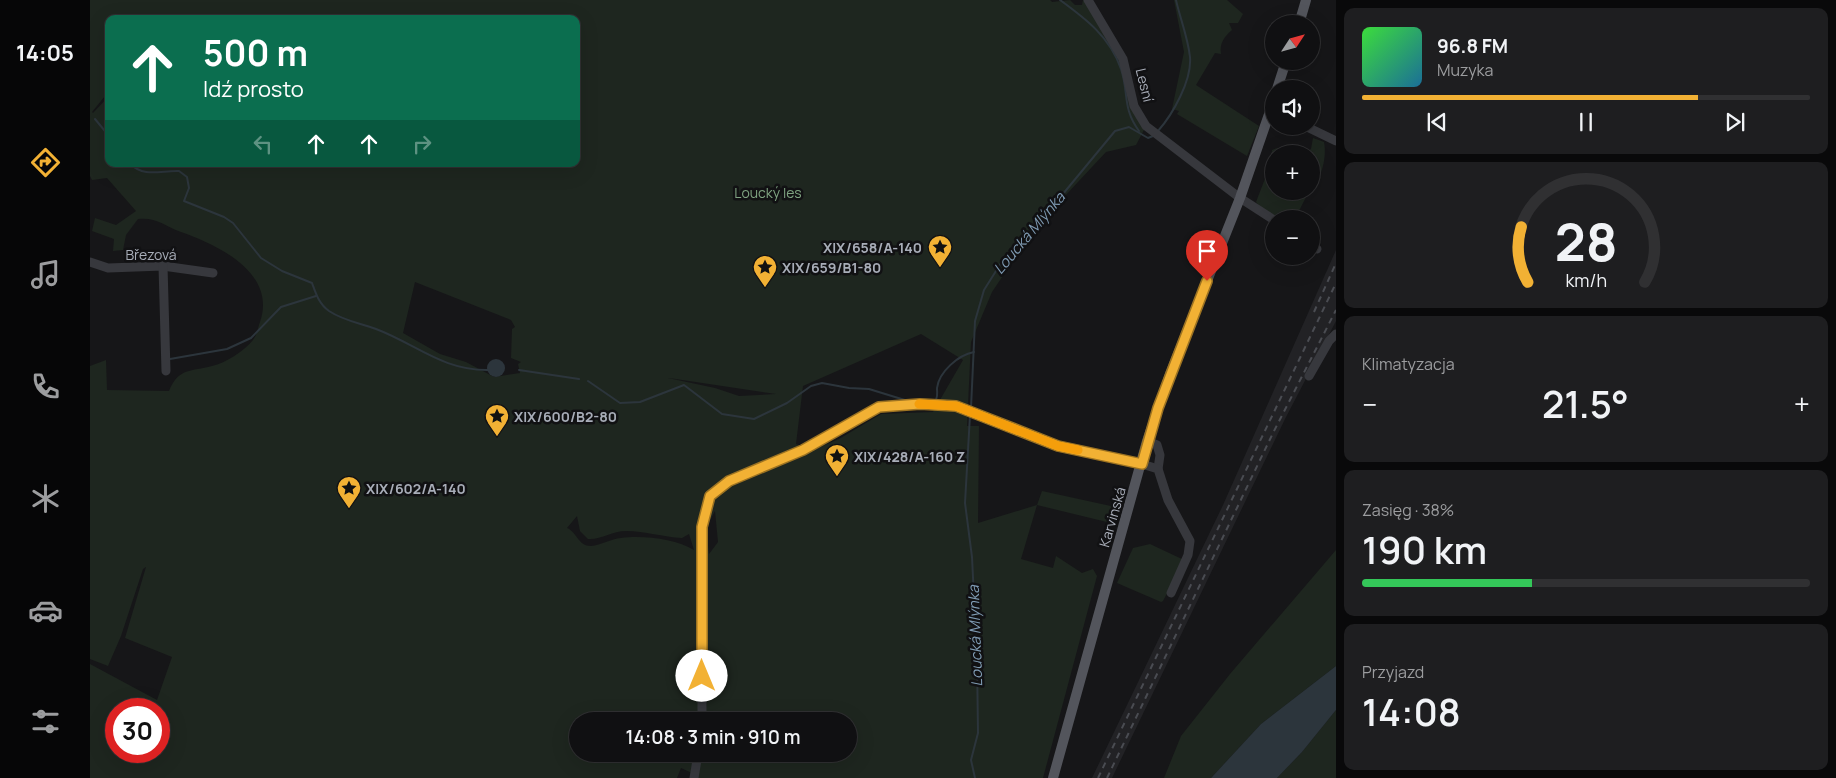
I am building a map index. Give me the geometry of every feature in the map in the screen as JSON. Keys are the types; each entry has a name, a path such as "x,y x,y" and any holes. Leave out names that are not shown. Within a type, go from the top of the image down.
{"main road":[{"path":"1302,15 1306,0"},
{"name":"Karvinská","path":"1053,778 1147,441 1176,359 1265,131"}],"street":[{"name":"Lesní","path":"1088,0 1127,68 1134,106 1139,116 1156,134 1240,198 1265,214"},
{"path":"1320,134 1336,141"},
{"name":"Březová","path":"90,262 108,268 163,266 214,272"},
{"path":"163,266 166,371"},
{"path":"1309,376 1328,341 1336,334"},
{"path":"702,712 702,527 710,496 729,481 803,450 879,407 920,404 956,406 1058,446 1158,469"},
{"path":"1147,441 1157,445 1160,454 1158,469 1168,500 1183,524 1190,541 1188,554 1171,593"},
{"path":"694,778 697,762"}],"shaded area":[{"path":"1336,250 1336,321 1285,419 1112,778 1092,778 1223,505"},
{"path":"492,359 500,359 505,364 503,375 492,377 487,372 487,364"},
{"path":"1336,666 1336,710 1302,752 1277,778 1211,778 1261,724"}],"green space":[{"name":"Loucký les","path":"90,0 1050,0 1052,2 1070,0 1075,5 1082,5 1083,0 1087,0 1123,59 1134,106 1146,126 1136,145 1106,152 1035,228 992,292 971,342 967,426 979,426 978,523 1037,505 1021,559 1053,568 1056,556 1082,573 1093,569 1097,576 1043,778 698,778 701,762 857,762 857,712 706,712 708,555 699,555 699,712 569,712 569,762 695,762 694,774 681,768 677,778 90,778 90,664 153,698 105,698 105,763 170,763 170,698 158,698 172,657 125,638 146,567 143,569 121,636 108,666 90,659 90,366 106,360 107,390 169,391 181,374 223,362 245,348 256,336 263,305 260,289 252,275 227,253 150,219 138,219 126,235 123,250 113,251 114,239 92,231 95,218 116,225 136,211 107,178 92,180 90,176","holes":["415,282 511,320 515,327 512,329 511,358 521,362 518,364 520,373 494,377 466,362 440,354 403,333","921,334 963,360 933,412 881,414 839,439 813,450 796,444 803,386","668,378 776,394 739,396 715,388","715,511 718,542 709,554 706,528","577,516 580,531 588,539 626,531 682,538 689,534 694,550 678,543 639,537 617,539 591,546 583,544 567,528"]},
{"path":"1174,0 1227,0 1243,14 1238,23 1229,23 1232,30 1223,40 1221,54 1215,53 1196,85 1259,126 1247,156 1177,114 1179,111 1172,109 1184,52"},
{"path":"1313,138 1324,142 1325,154 1320,175 1320,145 1312,145"},
{"path":"1265,179 1265,200 1304,200 1300,210 1265,210 1256,202"},
{"path":"1042,491 1120,508 1115,524 1037,505"},
{"path":"1150,544 1184,560 1161,602 1117,583 1133,548"},
{"path":"1336,550 1336,666 1261,724 1211,778 1164,778 1181,736 1230,674"},
{"path":"1336,710 1336,778 1277,778 1302,752"}],"waterway":[{"path":"1060,0 1088,22 1110,47 1121,69 1130,115 1139,131"},
{"name":"Loucká Mlýnka","path":"1158,131 1170,116 1185,86 1190,66 1188,43 1176,0"},
{"path":"95,119 105,131"},
{"name":"Loucká Mlýnka","path":"971,408 975,321 984,290 1001,263 1029,235 1115,131 1129,127 1148,138 1153,136"},
{"path":"135,167 147,172 179,171 187,177 189,188 184,201 224,217 233,223 261,258 282,271 312,283 320,302 335,314 346,320 390,335 430,356 458,366 489,370"},
{"path":"170,359 227,349 251,338 281,307 316,296"},
{"path":"933,401 936,400 937,388 945,370 956,360 974,352"},
{"path":"519,370 579,379"},
{"path":"588,381 620,403 640,402 684,385 722,414 754,419 787,403 811,386 822,383 849,388 869,389 908,401"},
{"name":"Loucká Mlýnka","path":"970,415 965,503 972,557 977,659 978,733 971,760 975,778"}],"railway":[{"path":"1314,312 1336,263"},
{"path":"1098,778 1336,283"},
{"path":"1107,778 1273,433 1336,310"}],"slow traffic":[{"path":"919,404 956,406 1058,446 1078,450"}],"place":[{"name":"XIX/658/A-140","path":"940,268"},
{"name":"XIX/659/B1-80","path":"765,288"},
{"name":"XIX/600/B2-80","path":"497,437"},
{"name":"XIX/428/A-160 Z","path":"837,477"},
{"name":"XIX/602/A-140","path":"349,509"}],"route":[{"path":"702,676 702,527 710,496 729,481 803,450 879,407 920,404 956,406 1058,446 1142,464 1147,441 1158,408 1207,281"}]}
